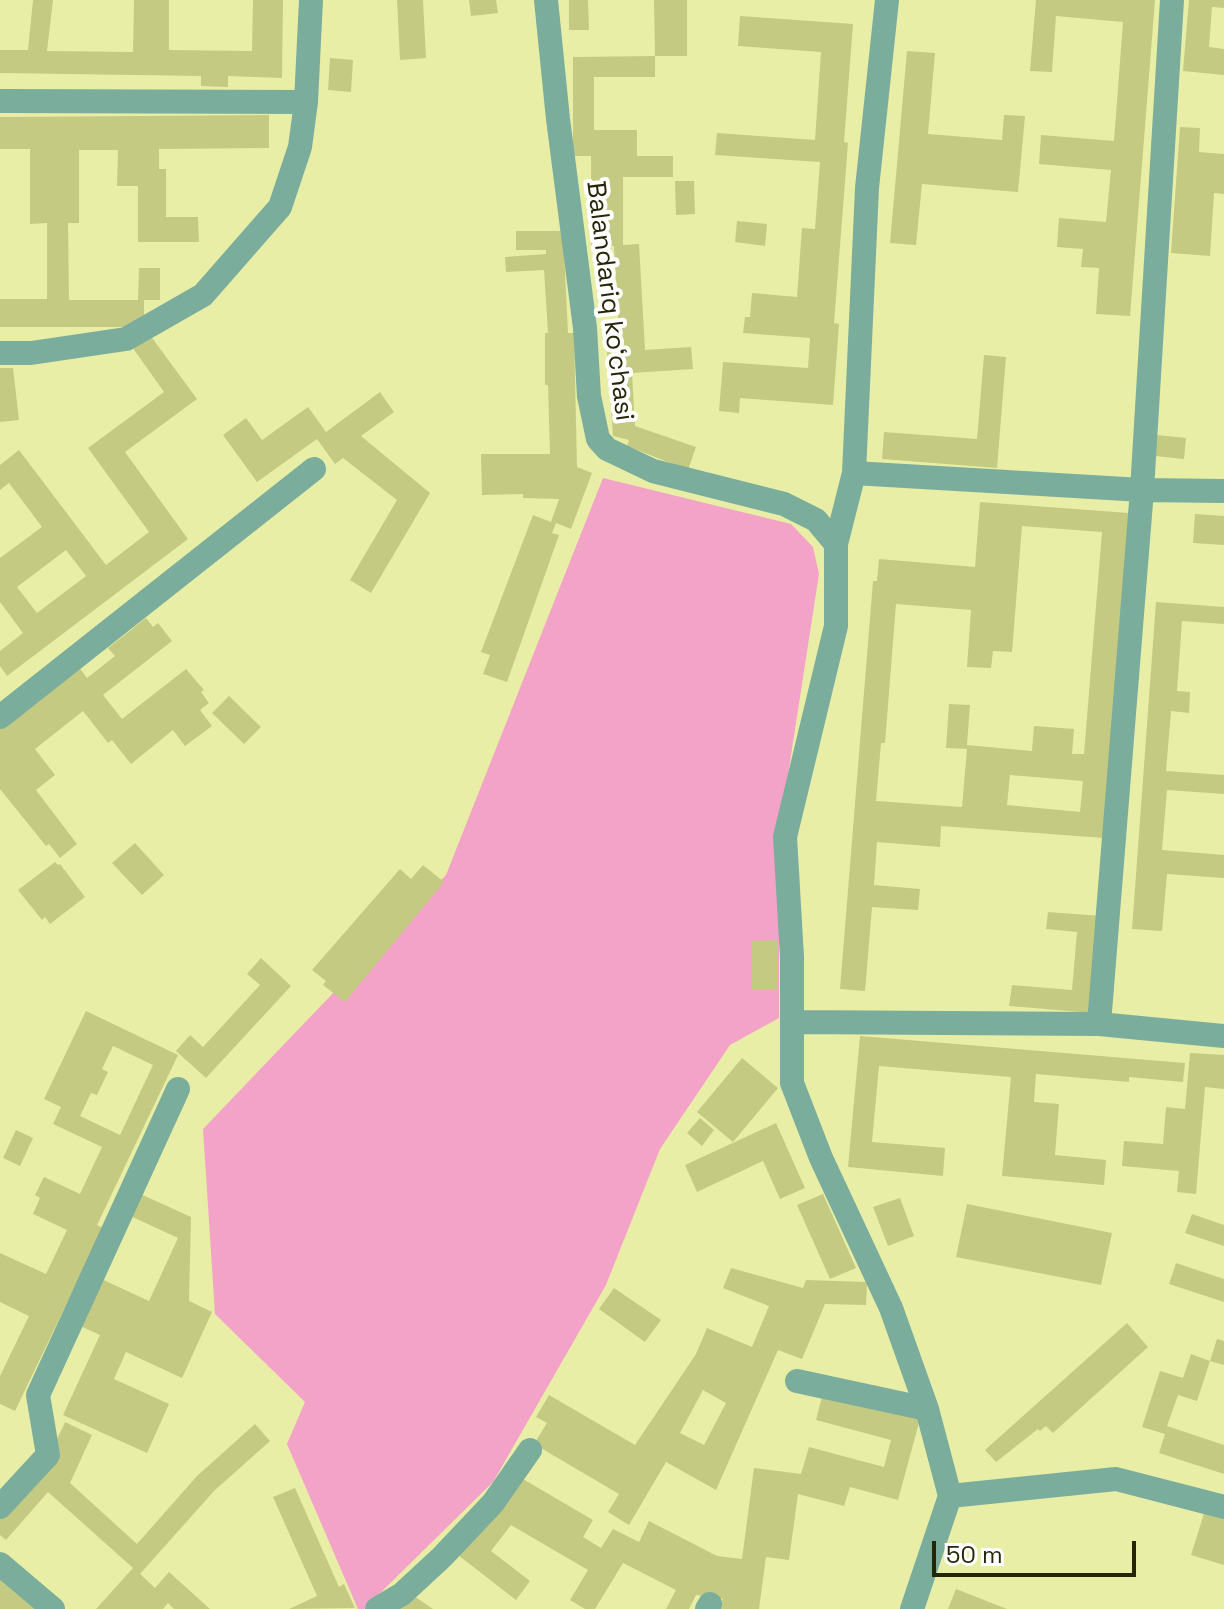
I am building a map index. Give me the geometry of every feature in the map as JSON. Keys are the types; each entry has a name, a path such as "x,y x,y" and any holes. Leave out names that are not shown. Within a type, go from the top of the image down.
{"street":[{"path":"0,353 31,353 126,339 203,295 280,207 300,147 306,102 311,0"},
{"name":"Balandariq koʻchasi","path":"546,0 585,328 589,396 598,439 607,449 653,471 784,504 816,520 836,544"},
{"path":"887,0 867,188 854,473 836,544 836,626 785,837 793,1022 792,1083 821,1158 891,1308 927,1409 950,1496 912,1609"},
{"path":"1099,1024 1142,490 1172,0"},
{"path":"0,101 306,102"},
{"path":"0,717 314,469"},
{"path":"854,473 1142,490 1224,491"},
{"path":"793,1022 1099,1024 1224,1036"},
{"path":"0,1507 48,1455 38,1395 178,1089"},
{"path":"797,1381 927,1409"},
{"path":"377,1609 402,1594 442,1557 493,1503 530,1450"},
{"path":"950,1496 1116,1479 1224,1507"},
{"path":"0,1564 53,1609"}],"shaded area":[{"path":"603,478 791,524 813,547 819,574 779,833 779,1018 730,1045 660,1149 606,1285 493,1482 364,1609 358,1609 287,1444 305,1402 215,1314 203,1129 446,875"}],"building":[{"path":"33,0 53,0 47,51 133,52 134,0 169,0 169,50 252,51 253,0 283,0 282,78 228,76 228,87 201,86 201,76 0,73 0,50 28,50"},
{"path":"397,0 423,0 426,58 400,60"},
{"path":"469,0 496,0 498,13 471,16"},
{"path":"569,0 588,0 589,30 569,30"},
{"path":"654,0 687,0 687,56 655,56"},
{"path":"1036,0 1155,0 1130,316 1096,314 1099,268 1081,267 1083,249 1057,247 1059,218 1106,222 1111,170 1039,164 1041,135 1114,141 1123,22 1056,16 1052,72 1030,71"},
{"path":"1189,0 1224,0 1224,8 1212,7 1209,47 1224,49 1224,75 1183,71"},
{"path":"740,16 853,24 844,142 848,143 834,323 839,324 833,405 740,398 739,413 719,411 723,362 808,368 810,338 743,333 745,317 750,317 752,293 797,297 802,228 815,229 820,162 715,155 717,133 815,140 821,52 738,46"},
{"path":"907,51 935,53 928,134 1002,140 1004,115 1025,116 1018,192 922,184 916,245 890,243"},
{"path":"655,56 655,77 594,77 594,130 637,130 637,156 673,156 673,177 623,177 623,245 639,244 645,350 691,347 693,369 632,373 635,426 696,447 688,470 627,446 629,440 613,436 607,352 620,352 614,246 591,246 591,156 573,156 573,57"},
{"path":"330,58 353,60 351,92 328,90"},
{"path":"269,115 269,148 159,149 159,169 166,169 166,217 198,217 199,242 138,242 138,186 117,186 118,150 79,150 79,223 68,223 69,300 138,300 139,268 160,268 160,300 144,300 144,327 0,327 0,299 47,299 47,223 30,224 30,149 0,149 0,117"},
{"path":"1180,127 1200,128 1199,152 1224,154 1224,194 1214,193 1210,256 1171,253"},
{"path":"675,181 694,181 695,214 676,215"},
{"path":"737,221 767,224 765,246 735,242"},
{"path":"516,231 563,231 568,333 574,333 577,467 592,473 571,529 556,523 552,533 559,535 507,682 483,674 490,655 481,652 533,515 551,522 559,499 523,498 523,494 482,495 481,454 550,454 548,385 545,385 545,333 548,333 544,270 506,272 505,257 546,254 546,250 516,250"},
{"path":"147,331 197,399 125,452 188,539 7,676 0,666 0,651 23,633 0,602 0,558 42,527 9,483 0,490 0,465 19,450 106,565 149,532 88,448 164,392 130,344","holes":["66,550 86,576 37,613 17,587"]},
{"path":"984,355 1006,357 997,468 882,459 884,432 977,439"},
{"path":"0,368 13,368 19,420 0,422"},
{"path":"380,392 394,412 361,436 430,493 371,593 350,580 397,500 343,458 335,464 317,439 257,482 223,435 246,418 262,440 308,407 326,432"},
{"path":"1157,435 1186,438 1184,459 1155,456"},
{"path":"980,502 1129,513 1104,838 941,826 940,847 877,842 874,885 920,889 918,910 872,907 865,991 840,989 873,581 877,581 879,559 975,567","holes":["1022,526 1102,532 1084,754 1072,754 1074,729 1034,726 1032,751 967,745 970,705 949,704 946,748 967,749 962,807 876,801 881,743 885,743 896,604 971,610 967,667 991,668 993,651 1012,652","1010,775 1083,781 1080,812 1007,805"]},
{"path":"1195,514 1224,516 1224,545 1193,543"},
{"path":"1156,602 1224,607 1224,624 1182,621 1177,691 1190,692 1189,713 1171,711 1166,771 1224,775 1224,794 1167,790 1162,850 1224,855 1224,878 1167,874 1162,931 1132,929"},
{"path":"146,618 153,627 158,623 172,641 103,695 122,719 186,669 204,690 201,692 209,703 200,710 212,726 185,746 173,730 131,764 112,740 108,743 83,711 35,749 55,775 36,790 77,844 60,858 49,844 46,846 0,789 0,722 75,662 87,678 115,656 108,648"},
{"path":"229,696 261,727 244,744 212,713"},
{"path":"135,843 164,875 142,895 112,863"},
{"path":"55,862 60,864 85,897 50,924 45,917 42,920 18,890"},
{"path":"423,865 444,882 345,1002 323,985 326,981 312,970 400,869 411,879"},
{"path":"1048,912 1101,916 1093,1013 1009,1006 1012,985 1072,990 1077,932 1046,929"},
{"path":"777,940 777,990 752,990 752,941"},
{"path":"261,958 291,986 206,1078 176,1051 190,1035 203,1047 260,985 247,974"},
{"path":"86,1011 178,1055 97,1225 103,1228 15,1411 0,1404 0,1376 29,1316 0,1302 0,1253 46,1274 67,1230 33,1214 40,1198 35,1195 44,1177 80,1194 102,1147 53,1124 61,1107 44,1099","holes":["113,1046 153,1065 120,1135 80,1116 91,1093 97,1095 108,1072 102,1069"]},
{"path":"860,1036 1185,1063 1183,1082 1129,1077 1129,1082 1036,1074 1034,1102 1059,1104 1055,1155 1106,1160 1104,1185 1002,1176 1011,1077 879,1066 872,1142 945,1148 943,1176 848,1167"},
{"path":"1190,1053 1224,1055 1224,1089 1205,1087 1196,1194 1177,1192 1179,1171 1122,1166 1124,1141 1163,1144 1166,1107 1185,1109"},
{"path":"742,1058 778,1088 733,1142 697,1112"},
{"path":"700,1118 714,1130 702,1146 687,1133"},
{"path":"776,1123 805,1188 780,1199 763,1161 697,1192 685,1165"},
{"path":"16,1130 33,1138 20,1166 3,1158"},
{"path":"136,1192 191,1217 189,1301 212,1312 182,1378 126,1352 114,1379 169,1404 147,1453 63,1415 100,1335 76,1324 97,1277 149,1301 178,1238 126,1214"},
{"path":"823,1194 856,1268 830,1279 797,1205"},
{"path":"900,1198 914,1236 888,1246 873,1207"},
{"path":"967,1204 1112,1233 1101,1285 956,1257"},
{"path":"1192,1214 1224,1225 1224,1246 1185,1233"},
{"path":"1176,1263 1224,1279 1224,1302 1169,1284"},
{"path":"731,1268 803,1288 806,1280 867,1282 866,1305 825,1304 802,1359 778,1350 716,1490 666,1462 629,1525 608,1512 619,1494 534,1444 547,1423 536,1417 549,1395 635,1445 696,1354 707,1328 752,1347 769,1306 723,1288","holes":["703,1390 726,1403 704,1445 680,1433"]},
{"path":"614,1288 661,1320 645,1342 599,1309"},
{"path":"1127,1323 1148,1347 1053,1433 1046,1426 1040,1431 1038,1429 996,1462 985,1450"},
{"path":"1217,1339 1224,1341 1224,1365 1210,1361"},
{"path":"1191,1354 1210,1361 1197,1401 1178,1395 1167,1426 1224,1445 1224,1474 1159,1453 1165,1434 1142,1427 1160,1371 1183,1378"},
{"path":"823,1393 920,1419 898,1500 850,1487 844,1506 798,1494 789,1560 766,1557 759,1609 717,1609 723,1599 696,1595 689,1609 666,1609 676,1590 623,1563 595,1609 585,1609 570,1600 588,1570 511,1525 491,1551 530,1581 516,1600 458,1555 516,1475 593,1520 583,1537 601,1548 613,1529 639,1542 649,1521 717,1556 742,1559 754,1468 801,1474 809,1447 884,1467 891,1440 816,1420"},
{"path":"65,1422 92,1435 70,1483 137,1544 197,1476 255,1424 270,1441 214,1491 140,1574 155,1588 169,1572 210,1609 174,1609 168,1603 163,1609 96,1609 133,1568 48,1492 6,1540 0,1535 0,1515 46,1463"},
{"path":"295,1488 339,1587 344,1584 355,1608 289,1609 317,1596 273,1497"},
{"path":"1207,1504 1224,1509 1224,1565 1191,1555"},
{"path":"0,1576 42,1609 0,1609"},
{"path":"956,1589 1007,1609 948,1609"},
{"path":"411,1594 433,1609 401,1609"}]}
